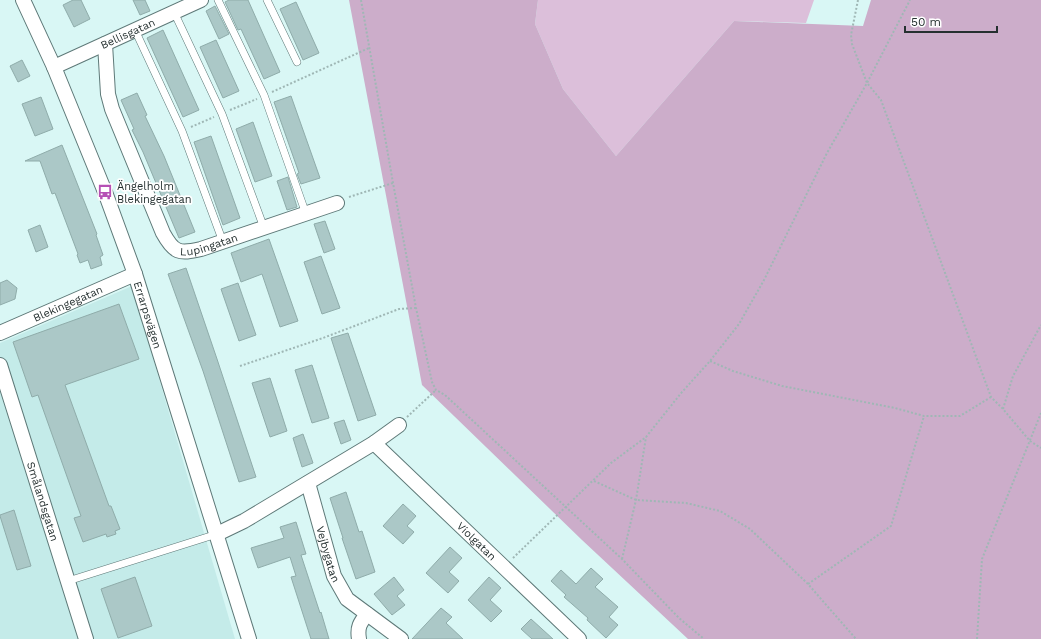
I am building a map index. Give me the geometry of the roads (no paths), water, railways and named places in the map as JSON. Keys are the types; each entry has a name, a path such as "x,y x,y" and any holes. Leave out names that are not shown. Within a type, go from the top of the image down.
{"street":[{"name":"Errarpsvägen","path":"23,0 54,67 105,192 136,274 250,639"},
{"name":"Bellisgatan","path":"54,67 201,0"},
{"name":"Lupingatan","path":"105,44 108,94 112,109 157,219 167,240 175,249 185,252 201,249 337,203"},
{"name":"Blekingegatan","path":"0,332 136,274"},
{"name":"Smålandsgatan","path":"0,364 86,639"},
{"path":"217,534 244,521 308,483 374,443 399,425"},
{"name":"Violgatan","path":"374,443 579,639"},
{"name":"Vejbygatan","path":"308,483 334,576 347,599 400,639"},
{"path":"359,639 359,626 367,614"}],"lane":[{"path":"218,0 264,96 306,214"},
{"path":"267,0 297,62"},
{"path":"174,12 222,114 264,228"},
{"path":"135,30 182,131 223,242"},
{"path":"68,581 217,534"}],"place":[{"name":"Ängelholm Blekingegatan","path":"105,192"}]}
